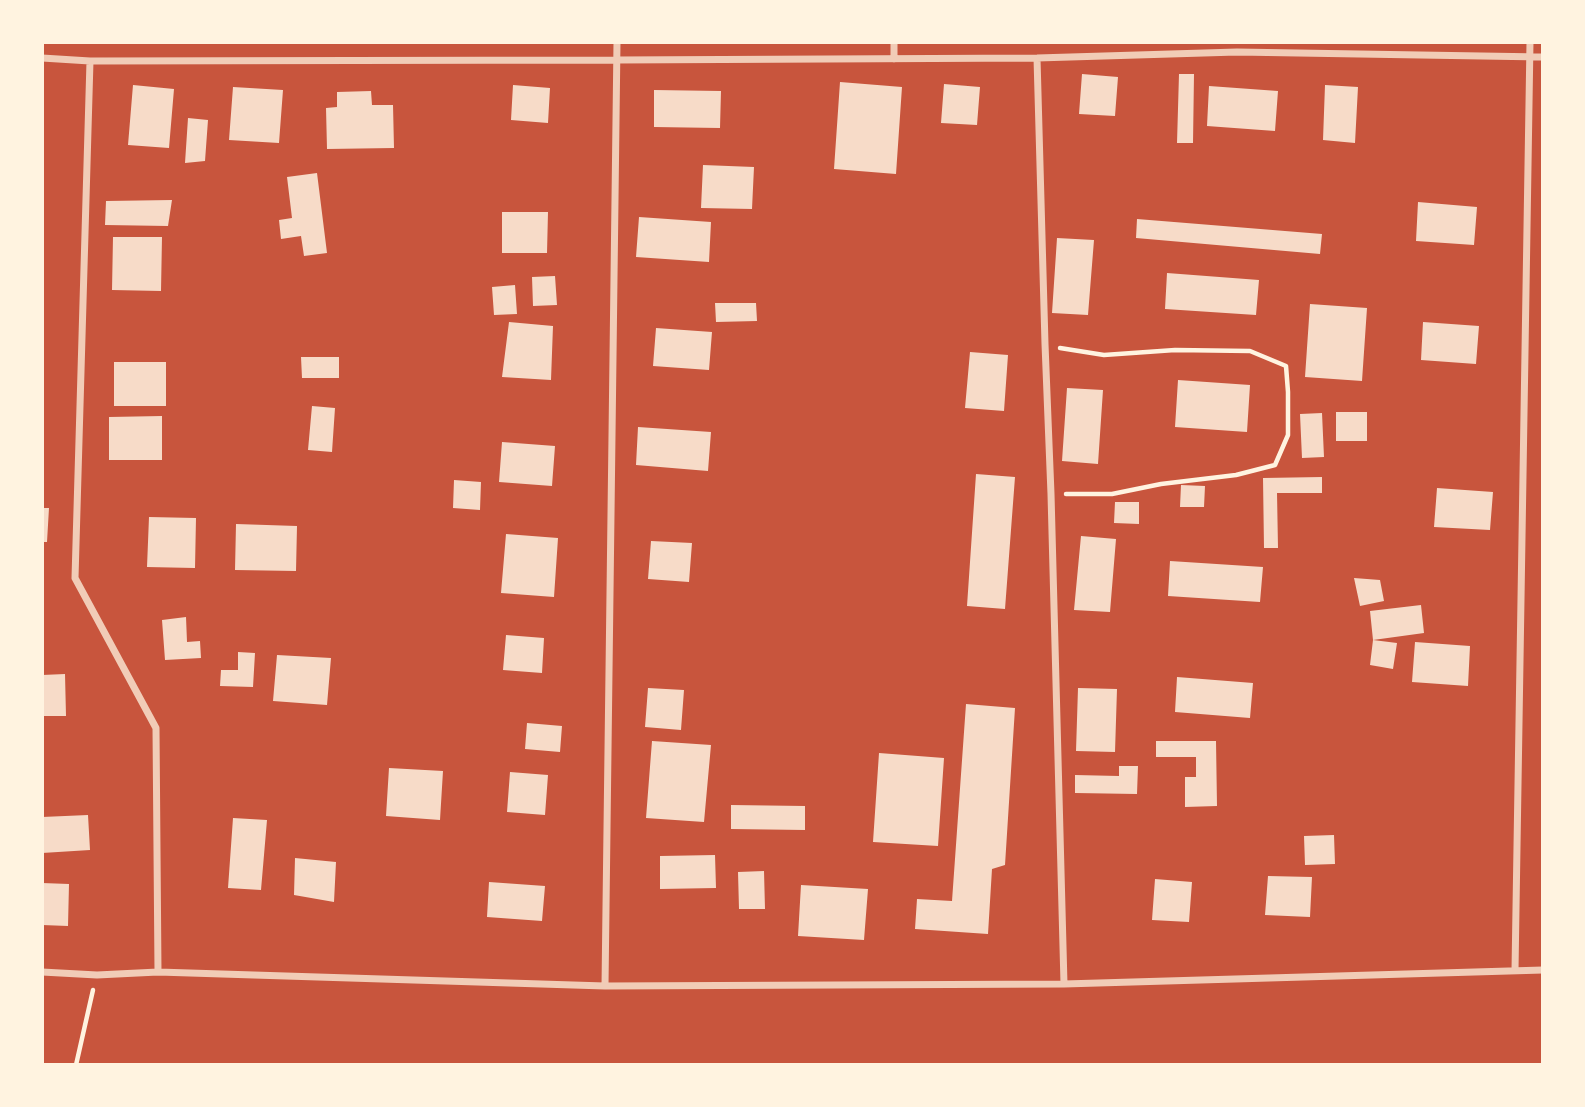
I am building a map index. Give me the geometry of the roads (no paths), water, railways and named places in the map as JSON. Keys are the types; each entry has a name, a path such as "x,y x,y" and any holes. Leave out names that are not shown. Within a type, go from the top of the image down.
{"street":[{"path":"605,986 617,42"},
{"path":"894,42 894,59"},
{"path":"1236,42 1237,52"},
{"path":"1515,970 1530,42"},
{"path":"42,58 90,61 894,59 1237,52 1543,57"},
{"path":"1037,58 1064,984"},
{"path":"90,61 75,578 156,728 158,972"},
{"path":"42,972 97,975 158,972 605,986 1064,984 1543,970"}]}
